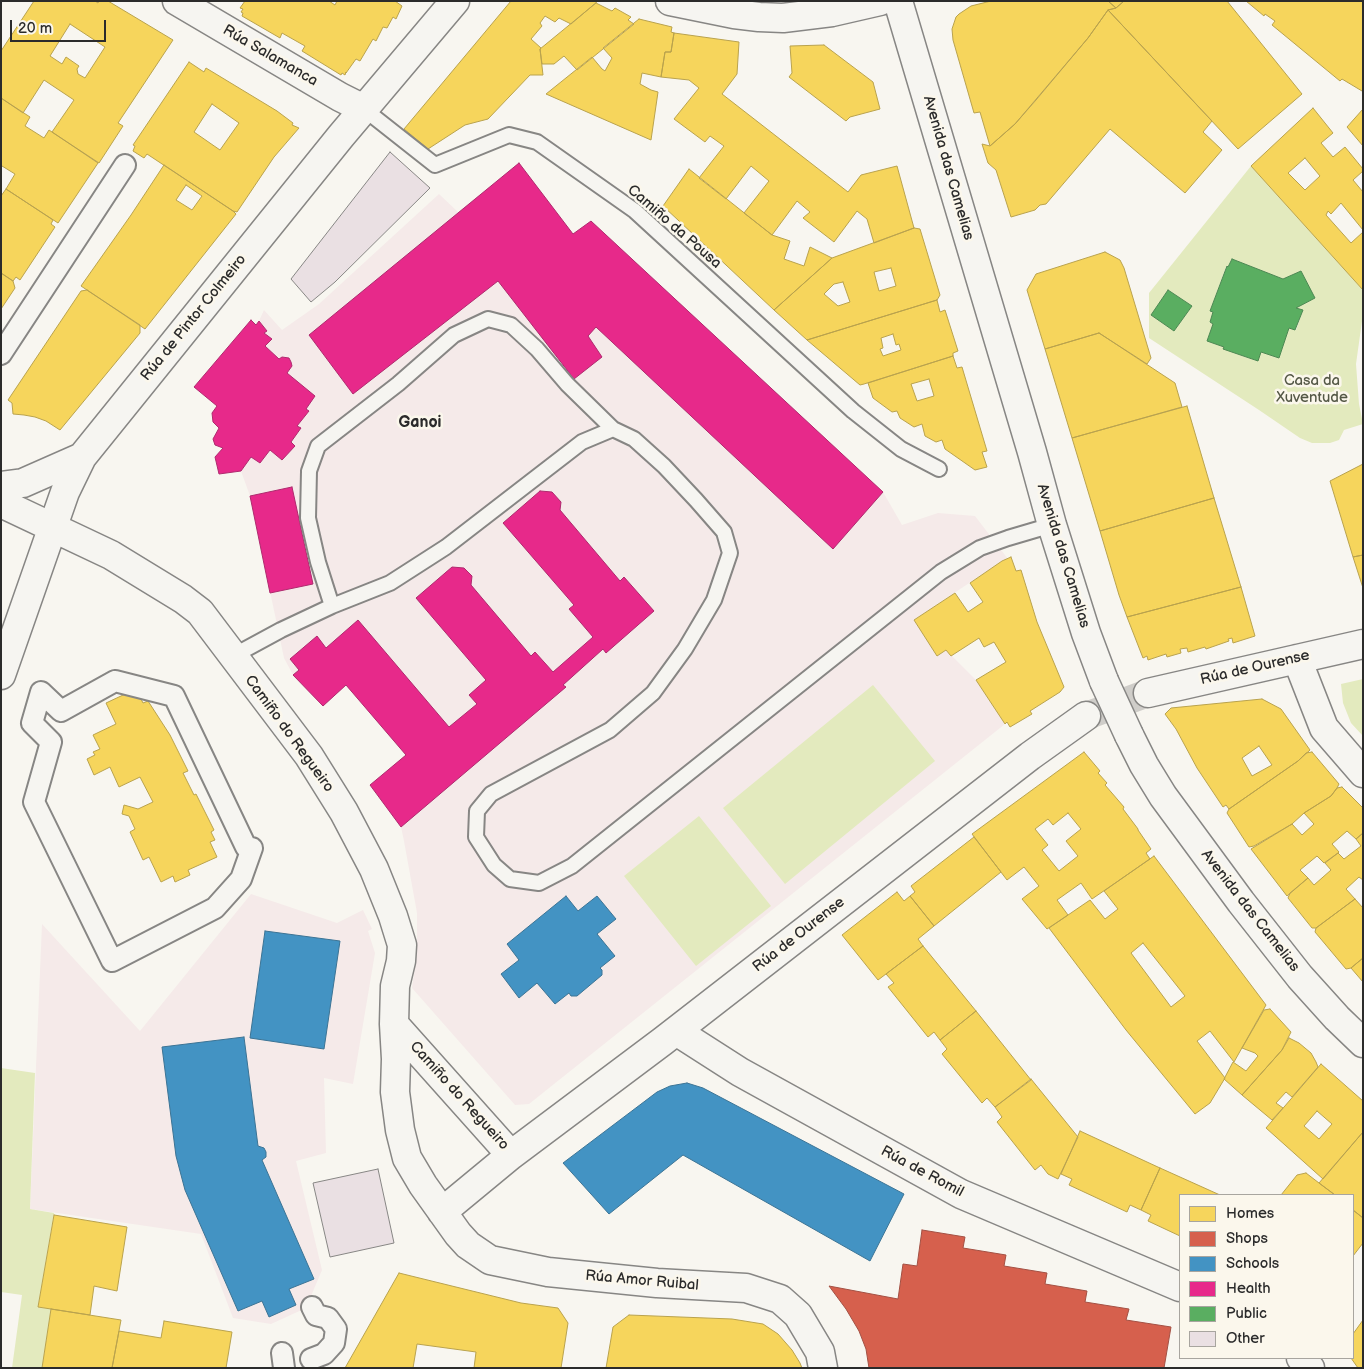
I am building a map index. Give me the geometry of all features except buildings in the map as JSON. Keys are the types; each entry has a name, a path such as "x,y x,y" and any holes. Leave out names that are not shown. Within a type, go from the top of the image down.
{"street":[{"name":"Rúa Salamanca","path":"176,1 340,97 364,109"},
{"name":"Rúa de Pintor Colmeiro","path":"1,675 65,492 82,457 364,109 455,1"},
{"path":"670,1 734,14 783,18 832,12 880,1"},
{"name":"Avenida das Camelias","path":"898,1 1052,525 1086,633 1104,681 1144,765 1163,796 1241,902 1300,977 1337,1018 1363,1043"},
{"path":"1,354 125,165"},
{"path":"1,486 23,483 82,457"},
{"name":"Camiño do Regueiro","path":"1,503 111,555 183,599 200,612 309,756 344,812 374,869 393,916 402,945 401,962 395,986 394,1024 395,1092 400,1130 407,1158 442,1212 511,1155 394,1024"},
{"name":"Rúa de Ourense","path":"1148,693 1363,644"},
{"path":"1297,659 1324,728 1363,773"},
{"path":"115,681 174,696 246,846 252,848 241,879 216,908 112,961 34,802 51,742 32,723 41,692 61,711 115,681"},
{"name":"Rúa de Ourense","path":"511,1155 1030,756 1086,716"},
{"name":"Rúa de Romil","path":"676,1030 740,1072 961,1194 1179,1287"},
{"name":"Rúa Amor Ruibal","path":"442,1212 468,1245 490,1260 548,1272 658,1283 746,1288 780,1299 802,1321 820,1352 823,1368"},
{"path":"312,1307 316,1315 328,1318 336,1329 334,1343 324,1354 312,1357"}],"lane":[{"name":"Camiño da Pousa","path":"364,109 435,165 509,134 537,142 635,212 853,411 901,449 939,469"},
{"path":"332,606 318,562 308,518 309,471 318,446 398,384 454,335 488,319 511,325 537,349 567,384 613,429 634,438 664,466 724,532 730,554 714,600 686,649 654,693 610,730 491,794 477,812 476,837 494,865 510,879 540,883 572,866 941,572 980,548 1052,525"},
{"path":"233,656 281,630 332,606 390,583 446,547 582,442 613,429"}],"shaded area":[{"path":"519,163 573,234 591,221 883,492 902,525 938,513 975,516 1008,559 1002,561 914,620 937,656 946,650 976,680 1005,724 529,1104 515,1105 412,988 417,952 417,913 404,841 401,827 370,785 405,755 346,685 323,706 293,675 284,658 250,496 241,471 251,457 260,463 270,450 282,460 295,446 291,442 301,429 297,426 309,412 287,373 292,366 289,358 282,357 279,359 265,346 272,339 264,333 267,331 259,321 264,310 282,330 319,304 439,194 458,212"},
{"path":"251,894 337,923 363,910 372,929 368,931 375,953 353,1084 324,1078 326,1153 296,1161 322,1270 306,1308 271,1324 233,1318 201,1234 30,1209 42,924 140,1031"}],"green space":[{"name":"Casa da Xuventude","path":"1251,166 1363,290 1363,314 1356,364 1359,404 1363,424 1344,430 1339,440 1330,443 1312,443 1300,438 1149,338 1149,293","holes":["1232,259 1283,279 1301,271 1315,298 1296,308 1303,310 1296,330 1289,328 1279,358 1261,352 1257,361 1207,341 1213,324 1210,322 1213,312 1210,311 1226,267 1228,267","1168,290 1192,306 1174,331 1151,315"]},
{"path":"1363,679 1363,736 1351,723 1343,703 1341,684"},
{"path":"873,685 935,761 785,884 723,808"},
{"path":"699,816 771,906 696,966 624,876"},
{"path":"1,1068 35,1073 30,1209 54,1213 38,1307 51,1309 42,1368 12,1368 22,1295 1,1292"}],"tunnel":[{"path":"1086,716 1148,693"}],"district":[{"name":"Ganoi","path":"420,423"}]}
